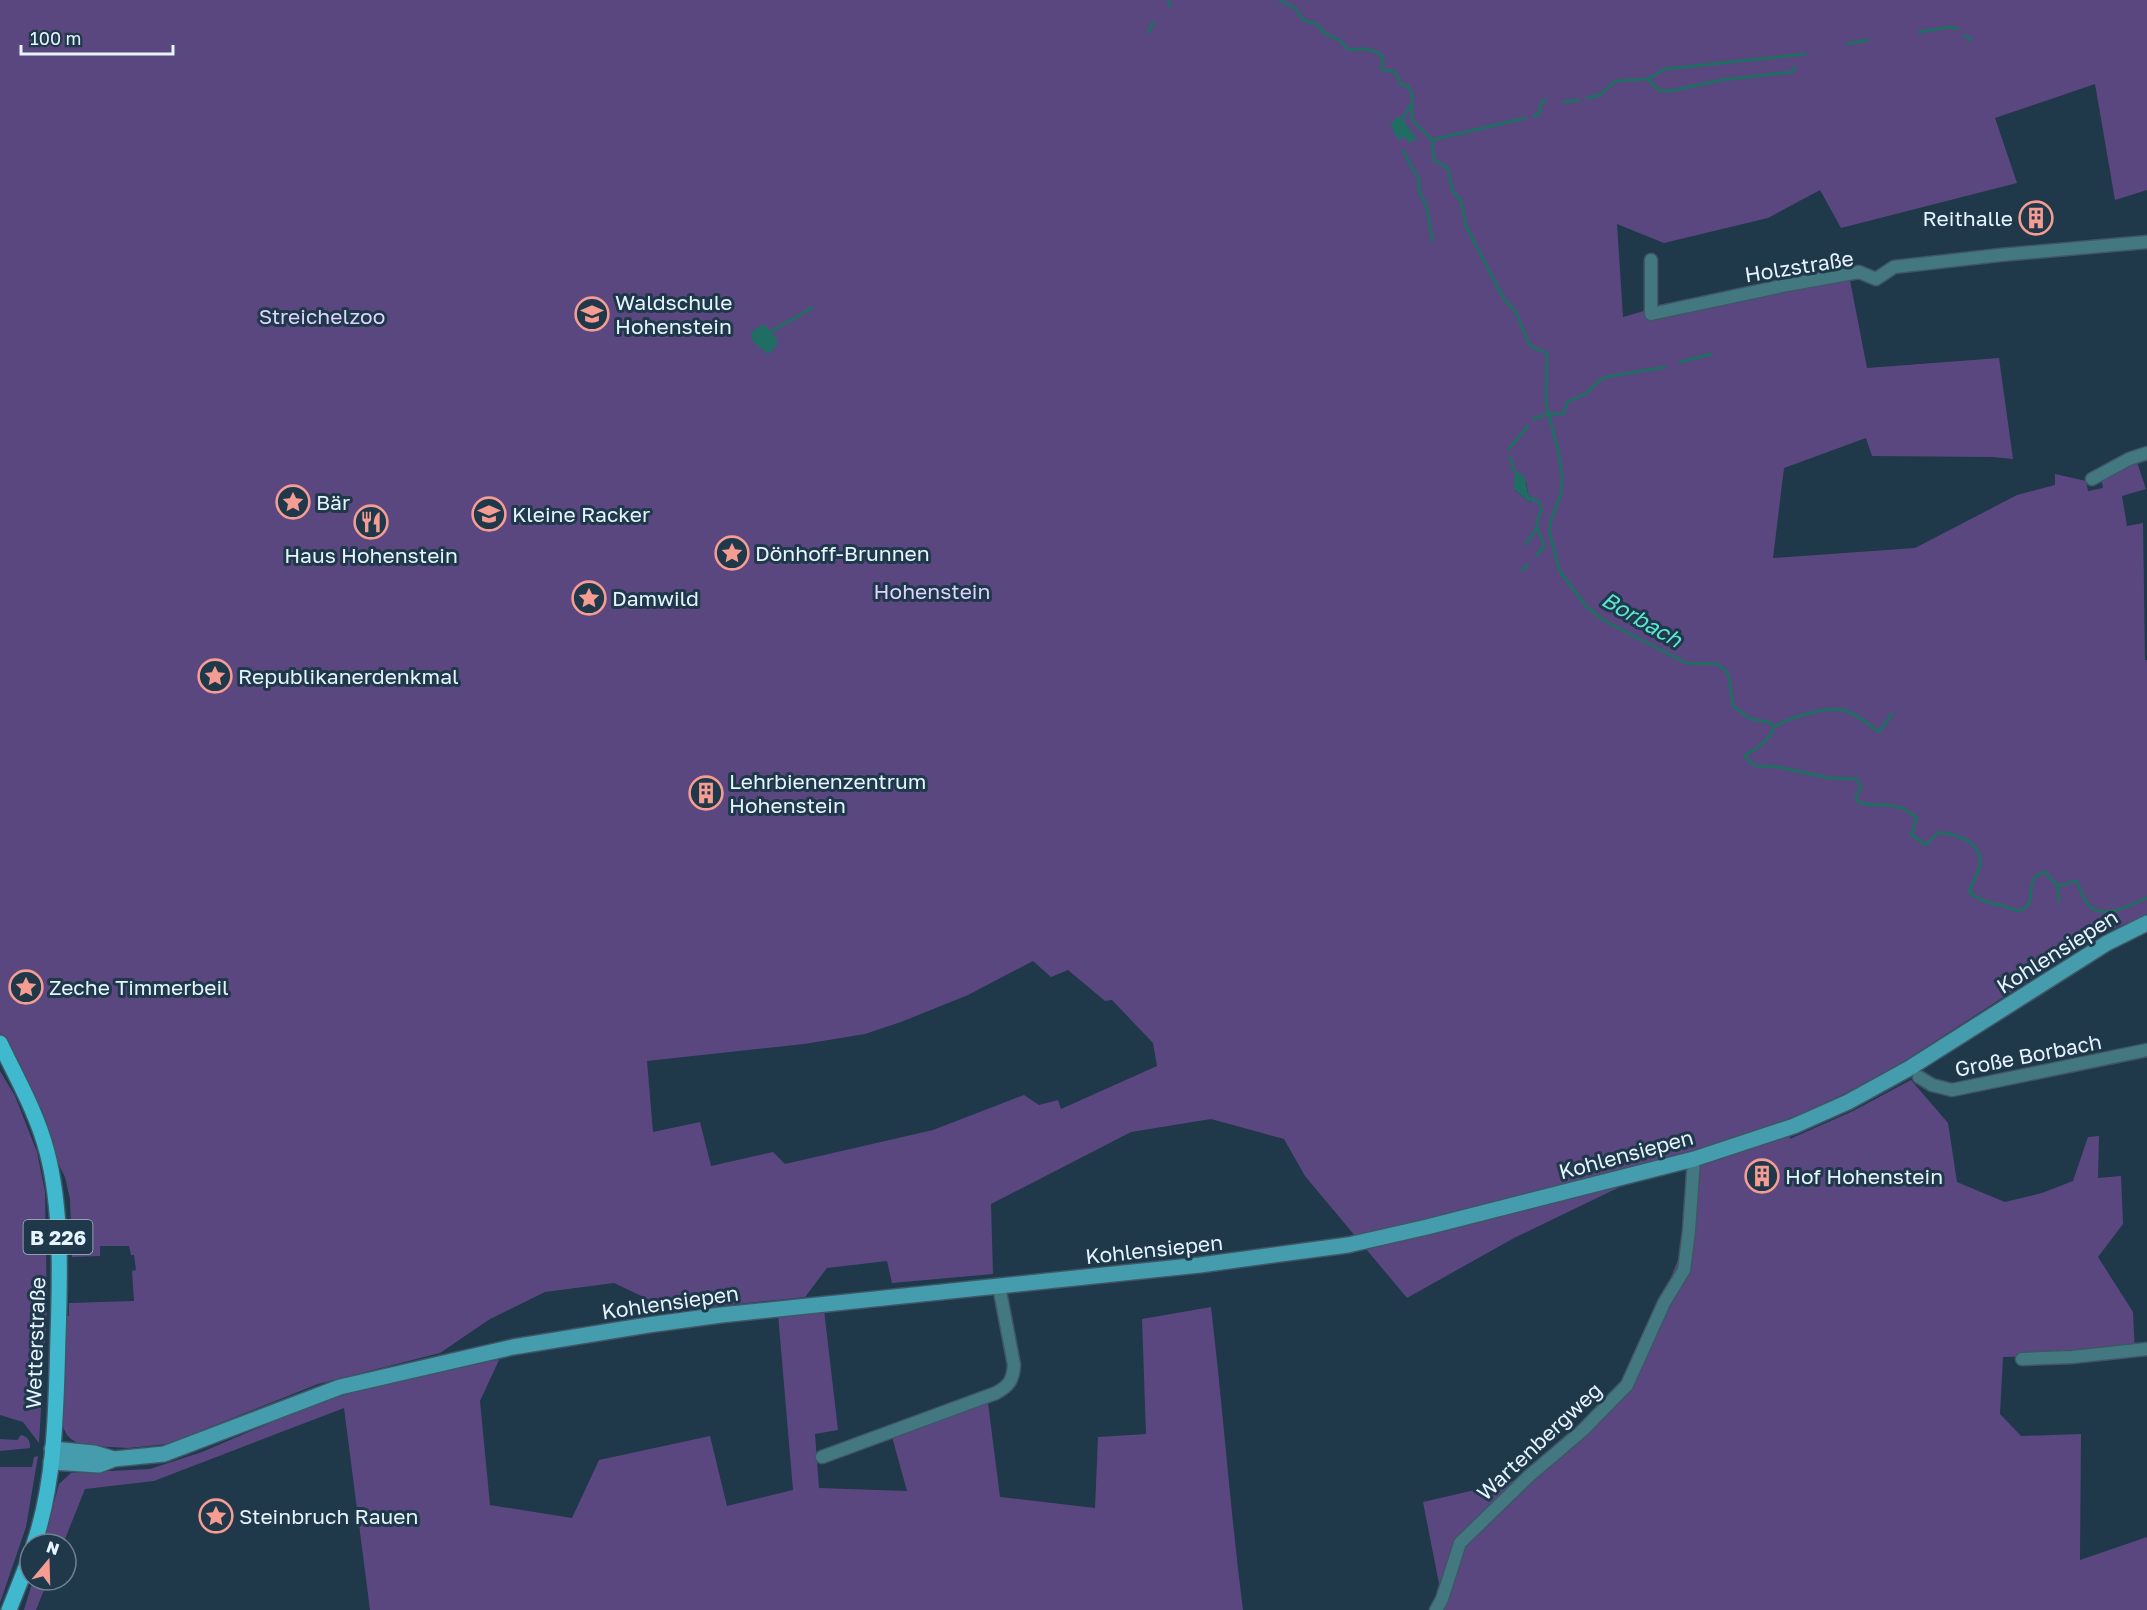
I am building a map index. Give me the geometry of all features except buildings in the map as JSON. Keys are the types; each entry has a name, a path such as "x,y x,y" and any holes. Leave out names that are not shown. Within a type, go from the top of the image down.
{"main road":[{"name":"Wetterstraße","path":"0,1043 34,1114 47,1153 58,1242 57,1372 51,1456 44,1505 37,1532"},
{"path":"9,1610 18,1587"}],"street":[{"name":"Holzstraße","path":"1651,260 1651,314 1859,272 1876,279 1894,267 2147,242"},
{"path":"2092,479 2129,459 2147,453"},
{"name":"Kohlensiepen","path":"51,1456 94,1453 114,1459 154,1455 184,1447 340,1387 513,1347 648,1324 1200,1265 1348,1245 1427,1227 1694,1159 1794,1126 1848,1102 1908,1070 2107,943 2147,923"},
{"name":"Große Borbach","path":"1920,1077 1932,1085 1952,1090 2147,1050"},
{"name":"Wartenbergweg","path":"1436,1610 1442,1599 1460,1543 1529,1476 1582,1431 1627,1385 1664,1303 1684,1270 1694,1159"},
{"path":"822,1457 996,1393 1008,1386 1014,1375 1014,1365 999,1286"},
{"path":"2022,1359 2072,1357 2147,1349"}],"green space":[{"name":"Hohenstein","path":"0,0 2147,0 2147,190 2115,200 2095,84 1995,118 2017,183 1841,228 1820,190 1768,218 1664,243 1617,224 1623,317 1675,302 1702,306 1848,270 1867,368 1999,358 2013,459 1872,456 1866,438 1784,468 1773,558 1915,548 2017,495 2055,485 2055,474 2086,481 2088,491 2103,488 2101,478 2136,459 2146,489 2122,496 2127,526 2143,523 2145,660 2147,660 2147,915 2101,934 1906,1060 1848,1092 1788,1120 1790,1139 1853,1111 1911,1080 1948,1123 1957,1182 2005,1202 2042,1193 2073,1181 2088,1137 2099,1136 2098,1178 2121,1176 2123,1224 2098,1257 2133,1312 2135,1354 2003,1357 2000,1414 2021,1436 2081,1434 2080,1560 2147,1537 2147,1610 1436,1610 1442,1599 1423,1502 1518,1480 1627,1385 1685,1243 1693,1165 1630,1182 1514,1238 1407,1298 1305,1176 1284,1139 1211,1119 1131,1132 991,1204 993,1274 892,1283 887,1261 827,1268 805,1297 673,1311 614,1283 545,1292 490,1319 440,1353 318,1384 167,1444 128,1448 79,1444 67,1435 62,1425 65,1316 69,1316 69,1303 134,1301 132,1271 136,1270 134,1255 131,1255 129,1246 100,1246 100,1256 72,1257 70,1199 65,1177 56,1159 38,1108 0,1033","holes":["1514,477 1526,482 1531,498 1530,503 1514,489","1033,961 1051,977 1068,970 1105,1001 1112,1000 1153,1043 1157,1066 1061,1109 1058,1100 1039,1105 1024,1095 933,1130 785,1164 773,1152 711,1166 700,1122 653,1132 647,1061 804,1044 865,1034 968,995"]},
{"path":"0,1071 15,1096 37,1152 45,1192 47,1308 39,1443 23,1422 0,1415"},
{"path":"1211,1307 1243,1610 370,1610 344,1408 154,1481 85,1489 68,1532 46,1532 59,1484 71,1473 150,1469 202,1452 337,1397 465,1363 499,1360 480,1401 490,1505 572,1518 599,1460 710,1436 727,1506 793,1490 778,1314 824,1310 838,1430 815,1434 819,1488 907,1491 892,1437 988,1403 1000,1497 1095,1508 1098,1437 1146,1434 1142,1319"},
{"path":"22,1435 29,1440 30,1448 0,1451 0,1439 18,1440"},
{"path":"38,1456 26,1527 24,1532 18,1532 18,1550 0,1603 0,1467 32,1467 34,1457"},
{"path":"29,1592 43,1592 36,1610 24,1610"}],"shaded area":[{"path":"1404,116 1405,123 1417,139 1409,143 1405,137 1398,140 1390,124 1398,117"},
{"path":"764,324 778,340 775,348 768,354 753,342 751,332"},
{"path":"1517,473 1524,475 1531,498 1530,503 1514,489 1514,477"}],"waterway":[{"path":"1168,0 1170,6"},
{"name":"Borbach","path":"1280,0 1296,9 1303,20 1317,24 1324,33 1339,40 1349,50 1367,49 1383,56 1381,69 1395,72 1401,84 1409,87 1412,94 1412,120 1432,140 1434,160 1448,168 1452,190 1461,201 1466,226 1504,299 1516,312 1529,344 1547,354 1546,404 1559,454 1562,476 1561,493 1550,523 1550,535 1560,572 1587,607 1603,620 1686,663 1717,664 1724,669 1729,676 1733,706 1751,719 1769,722 1774,727 1766,740 1745,755 1748,761 1757,766 1778,767 1829,778 1857,779 1861,788 1856,795 1857,801 1867,805 1894,806 1910,813 1917,818 1911,834 1925,845 1939,832 1967,840 1980,856 1978,871 1969,892 1980,899 2013,910 2025,908 2030,899 2033,880 2045,872 2057,885 2077,882 2086,902 2101,912 2117,910 2147,898"},
{"path":"1148,32 1154,22"},
{"path":"1919,32 1950,27 1958,29"},
{"path":"1964,35 1971,40"},
{"path":"1847,44 1868,40"},
{"path":"1587,98 1600,95 1615,81 1648,79 1665,69 1805,54"},
{"path":"1648,79 1658,90 1671,91 1721,80 1792,72 1795,67"},
{"path":"1534,116 1539,114 1541,104 1546,100"},
{"path":"1564,102 1578,100"},
{"path":"1404,116 1412,103"},
{"path":"1432,140 1525,118"},
{"path":"1403,151 1419,180 1419,191 1426,205 1433,241"},
{"path":"772,331 812,308"},
{"path":"1680,362 1711,354"},
{"path":"1533,419 1548,414 1564,414 1567,402 1587,393 1598,381 1606,377 1665,367"},
{"path":"1509,449 1528,426"},
{"path":"1510,457 1512,468 1517,473"},
{"path":"1531,498 1538,501 1542,511 1537,520 1537,527 1544,546 1537,555"},
{"path":"1526,544 1537,527"},
{"path":"1522,570 1528,565"},
{"path":"1774,727 1810,713 1839,710 1855,715 1879,732 1892,714"},
{"path":"2057,885 2059,901"}],"place":[{"name":"Reithalle","path":"2036,218"},
{"name":"Waldschule Hohenstein","path":"592,314"},
{"name":"Bär","path":"293,502"},
{"name":"Kleine Racker","path":"489,514"},
{"name":"Haus Hohenstein","path":"371,522"},
{"name":"Dönhoff-Brunnen","path":"732,553"},
{"name":"Damwild","path":"589,598"},
{"name":"Republikanerdenkmal","path":"215,676"},
{"name":"Lehrbienenzentrum Hohenstein","path":"706,793"},
{"name":"Zeche Timmerbeil","path":"26,987"},
{"name":"Hof Hohenstein","path":"1762,1176"},
{"name":"Steinbruch Rauen","path":"216,1516"}],"park label":[{"name":"Streichelzoo","path":"322,316"}]}
